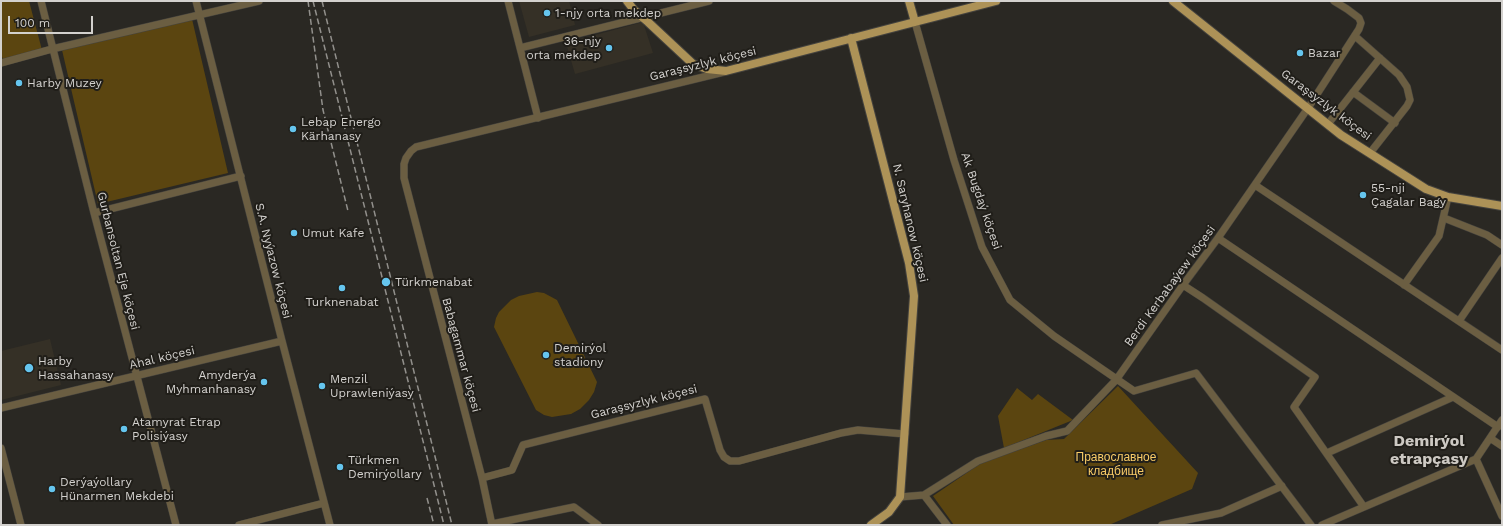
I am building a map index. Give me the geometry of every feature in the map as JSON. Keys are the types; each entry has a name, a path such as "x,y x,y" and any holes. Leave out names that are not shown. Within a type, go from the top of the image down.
{"main road":[{"path":"627,1 634,10 693,64 707,69 726,71"},
{"name":"Ak Bugdaý köçesi","path":"909,1 915,22"},
{"name":"Garaşsyzlyk köçesi","path":"726,71 996,1"},
{"name":"Garaşsyzlyk köçesi","path":"1173,1 1342,135 1426,189 1448,196 1502,206"},
{"name":"N. Saryhanow köçesi","path":"852,38 909,263 914,296 900,497"},
{"path":"872,525 889,512 900,497"}],"street":[{"name":"Gurbansoltan Eje köçesi","path":"41,1 94,213 176,525"},
{"name":"S.A. Nyýazow köçesi","path":"196,1 330,525"},
{"path":"1,63 52,49 259,1"},
{"path":"508,1 538,118"},
{"path":"520,48 709,1"},
{"name":"Berdi Kerbabaýew köçesi","path":"900,497 924,495 978,461 1046,436 1067,431 1116,380 1255,185 1355,36 1360,26 1359,18 1334,1"},
{"name":"Ak Bugdaý köçesi","path":"915,22 954,160 982,247 1010,300 1054,336 1116,380 1134,390 1196,373 1282,486"},
{"path":"1355,36 1399,75 1408,92 1410,100 1395,123 1370,153"},
{"path":"1328,124 1380,58"},
{"name":"Garaşsyzlyk köçesi","path":"416,147 726,71"},
{"path":"1353,92 1395,123"},
{"name":"Babagammar köçesi","path":"416,147 410,151 406,158 404,164 404,178 482,478 492,525"},
{"path":"94,213 241,176"},
{"path":"1255,185 1502,350"},
{"path":"1404,285 1439,236 1448,196"},
{"path":"1444,218 1488,235 1502,245"},
{"path":"1218,238 1498,427"},
{"path":"1459,321 1502,258"},
{"path":"1183,285 1315,376 1294,407 1364,507"},
{"name":"Ahal köçesi","path":"1,408 282,341"},
{"path":"1327,453 1453,397"},
{"name":"Garaşsyzlyk köçesi","path":"482,478 512,470 523,444 705,399 720,450 724,457 730,461 739,461 841,433 858,430 905,434"},
{"path":"1322,525 1476,459 1502,420"},
{"path":"1490,438 1502,446"},
{"path":"1,448 20,525"},
{"path":"1476,459 1502,516"},
{"path":"1162,525 1221,514 1282,486 1311,525"},
{"path":"924,495 947,525"},
{"path":"239,525 324,503"},
{"path":"492,525 574,507 598,525"}],"shaded area":[{"name":"1-njy orta mekdep","path":"519,1 569,1 575,25 529,37"},
{"name":"36-njy orta mekdep","path":"643,22 653,53 575,74 566,43"},
{"name":"Harby Hassahanasy","path":"50,339 61,385 1,400 1,351"}],"green space":[{"path":"1,1 29,1 42,50 3,60 1,53"},
{"path":"192,19 228,173 98,204 62,50"},
{"name":"Demirýol stadiony","path":"537,292 544,293 557,300 597,382 594,392 589,400 580,409 571,414 552,417 544,415 536,410 494,327 499,312 511,300 519,296"},
{"name":"Православное кладбище","path":"1118,386 1198,473 1192,489 1109,525 954,525 933,496 981,463 1046,440 1064,439"},
{"path":"1017,388 1032,400 1038,394 1073,420 1004,448 998,416"}],"railway":[{"path":"308,1 323,110 348,211"},
{"path":"313,1 444,525"},
{"path":"322,1 452,525"},
{"path":"427,498 434,525"}],"place":[{"name":"1-njy orta mekdep","path":"547,13"},
{"name":"36-njy orta mekdep","path":"609,48"},
{"name":"Bazar","path":"1300,53"},
{"name":"Harby Muzey","path":"19,83"},
{"name":"Lebap Energo Kärhanasy","path":"293,129"},
{"name":"55-nji Çagalar Bagy","path":"1363,195"},
{"name":"Umut Kafe","path":"294,233"},
{"name":"Türkmenabat","path":"386,282"},
{"name":"Turknenabat","path":"342,288"},
{"name":"Demirýol stadiony","path":"546,355"},
{"name":"Harby Hassahanasy","path":"29,368"},
{"name":"Amyderýa Myhmanhanasy","path":"264,382"},
{"name":"Menzil Uprawleniýasy","path":"322,386"},
{"name":"Atamyrat Etrap Polisiýasy","path":"124,429"},
{"name":"Türkmen Demirýollary","path":"340,467"},
{"name":"Derýaýollary Hünarmen Mekdebi","path":"52,489"}],"district":[{"name":"Demirýol etrapçasy","path":"1429,450"}]}
